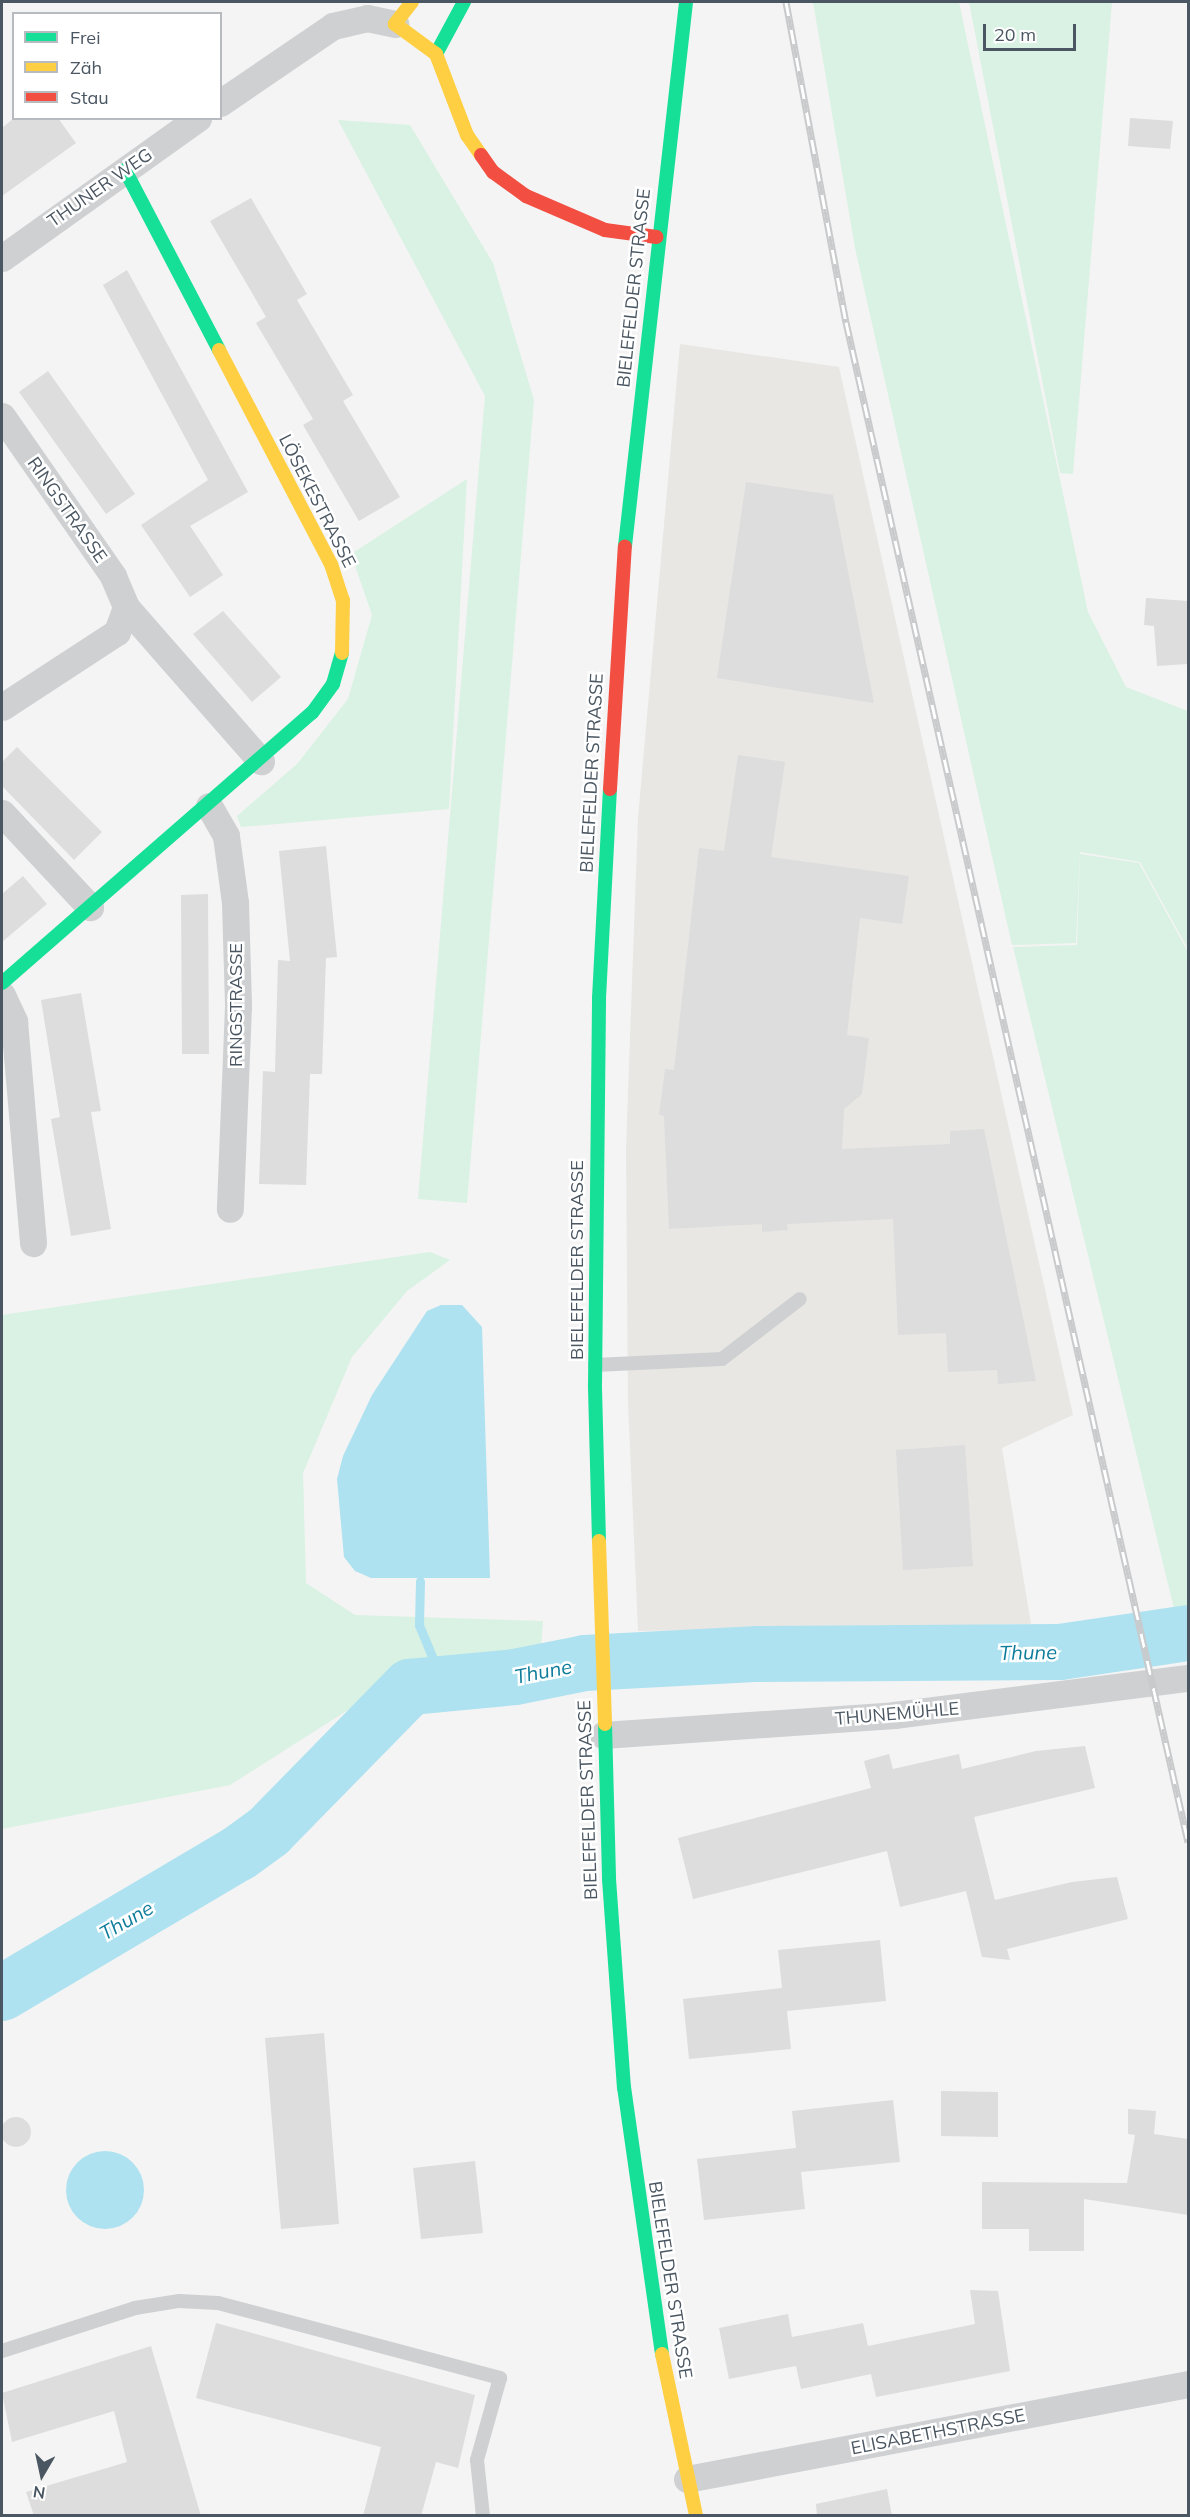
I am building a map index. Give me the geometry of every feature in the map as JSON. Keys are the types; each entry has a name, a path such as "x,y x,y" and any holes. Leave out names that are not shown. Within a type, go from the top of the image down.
{"main road":[{"path":"412,2 395,24 436,54 467,135 508,185 588,224 657,237"},
{"path":"436,54 464,2"},
{"name":"BIELEFELDER STRASSE","path":"686,2 657,237 622,571 598,998 595,1365 600,1632 611,1921 629,2136 663,2362 696,2516"},
{"name":"LÖSEKESTRASSE","path":"2,983 261,761 312,713 333,684 346,628 343,600 331,564 125,170"}],"street":[{"path":"222,102 333,26 367,18 395,24"},
{"name":"THUNER WEG","path":"2,258 195,120"},
{"name":"RINGSTRASSE","path":"2,416 113,576 126,607 261,761"},
{"path":"2,707 117,632 126,607"},
{"name":"RINGSTRASSE","path":"209,806 226,836 236,903 238,1006 230,1209"},
{"path":"2,813 90,907"},
{"path":"2,995 14,1021 33,1243"},
{"name":"THUNEMÜHLE","path":"603,1735 894,1715 1188,1678"},
{"name":"ELISABETHSTRASSE","path":"687,2479 1188,2384"}],"lane":[{"path":"595,1365 722,1359 800,1299"},
{"path":"2,2351 135,2308 179,2301 218,2303 500,2378 477,2460 483,2516"}],"shaded area":[{"path":"680,344 839,367 1073,1415 1002,1448 1031,1624 638,1631 628,1402 626,1148 638,818"}],"green space":[{"path":"813,2 959,2 1088,612 1126,687 1188,711 1188,949 1140,862 1080,852 1076,943 1012,945 855,248"},
{"path":"969,2 1112,2 1073,474 1060,473"},
{"path":"338,120 410,125 493,263 534,400 467,1203 418,1199 485,396"},
{"path":"467,479 449,809 241,827 237,816 297,764 348,699 372,615 351,554"},
{"path":"1080,854 1139,863 1188,952 1188,1623 1178,1625 1013,947 1077,945"},
{"path":"430,1252 450,1260 407,1291 352,1357 303,1473 306,1583 355,1615 543,1621 541,1648 403,1675 230,1785 2,1829 2,1315"}],"water":[{"path":"441,1305 462,1305 482,1327 490,1578 371,1578 355,1571 344,1557 337,1479 343,1456 372,1395 427,1311"},
{"path":"105,2151 120,2154 137,2168 144,2190 141,2205 127,2222 105,2229 90,2226 73,2212 66,2190 69,2175 83,2158"}],"building":[{"path":"1130,118 1173,121 1170,149 1128,146"},
{"path":"12,120 59,120 76,143 2,196 2,128"},
{"path":"251,198 307,294 297,300 353,395 343,401 400,497 359,521 303,425 313,419 256,323 266,317 210,221"},
{"path":"127,270 248,492 190,526 223,575 190,597 141,525 208,480 103,285"},
{"path":"48,371 135,494 106,514 19,392"},
{"path":"746,482 833,495 874,703 717,678"},
{"path":"1146,598 1188,601 1188,664 1157,666 1154,626 1144,625"},
{"path":"223,611 281,677 252,702 193,634"},
{"path":"17,747 102,832 74,860 2,786 2,762"},
{"path":"738,755 785,762 771,857 909,876 902,924 860,918 847,1035 869,1038 862,1094 844,1109 842,1149 950,1144 950,1131 984,1129 1036,1381 998,1384 997,1370 948,1372 946,1333 898,1335 893,1219 787,1224 788,1230 762,1232 762,1224 669,1229 664,1116 659,1115 665,1069 674,1070 699,848 724,851"},
{"path":"326,846 337,957 326,958 322,1074 310,1074 306,1185 259,1184 263,1071 275,1072 278,960 290,961 279,851"},
{"path":"23,876 47,904 2,942 2,894"},
{"path":"208,894 209,1054 182,1054 181,895"},
{"path":"81,993 101,1111 91,1112 111,1229 71,1236 51,1119 60,1117 41,1000"},
{"path":"965,1445 973,1566 903,1570 896,1450"},
{"path":"1085,1746 1095,1788 974,1817 995,1900 1072,1882 1117,1877 1128,1919 1007,1949 1010,1960 982,1957 966,1891 900,1907 887,1851 693,1899 678,1838 871,1788 864,1761 889,1754 893,1769 959,1754 962,1769 1036,1751"},
{"path":"880,1940 886,2001 787,2011 791,2049 689,2059 683,1999 782,1988 778,1950"},
{"path":"324,2033 339,2224 281,2229 265,2038"},
{"path":"941,2091 998,2092 998,2137 941,2136"},
{"path":"893,2100 900,2162 801,2172 805,2209 704,2220 697,2159 796,2148 792,2111"},
{"path":"1128,2109 1156,2111 1154,2134 1188,2139 1188,2215 1084,2199 1084,2251 1029,2251 1029,2229 982,2229 982,2182 1127,2183 1135,2135 1128,2134"},
{"path":"16,2117 27,2121 31,2132 27,2143 16,2147 5,2143 1,2132 5,2121"},
{"path":"475,2161 483,2233 421,2239 413,2168"},
{"path":"970,2290 998,2291 1010,2371 876,2397 871,2374 801,2389 796,2366 729,2379 719,2328 788,2314 792,2337 863,2323 868,2346 975,2324"},
{"path":"216,2323 475,2395 458,2468 436,2462 421,2516 363,2516 381,2447 196,2398"},
{"path":"151,2346 201,2516 34,2516 26,2492 127,2462 114,2411 12,2442 2,2393"},
{"path":"887,2489 892,2516 817,2516 816,2504"}],"waterway":[{"path":"420,1581 419,1625 443,1683"},
{"name":"Thune","path":"2,1993 239,1853 269,1831 410,1687 515,1677 585,1663 759,1654 1060,1652 1188,1633"}],"railway":[{"path":"786,2 846,322 1188,1842"}],"traffic: fast":[{"path":"436,54 464,2"},
{"path":"625,546 686,2"},
{"path":"125,170 219,350"},
{"path":"2,983 312,713 333,684 342,653"},
{"path":"599,1541 595,1385 599,998 610,789"},
{"path":"605,1724 609,1879 624,2087 662,2354"}],"traffic: slow":[{"path":"412,2 395,24 436,54 467,135 481,155"},
{"path":"219,350 331,564 343,600 342,653"},
{"path":"599,1541 605,1724"},
{"path":"662,2354 696,2516"}],"traffic: jam":[{"path":"481,155 493,172 526,196 605,230 657,237"},
{"path":"610,789 625,546"}]}
